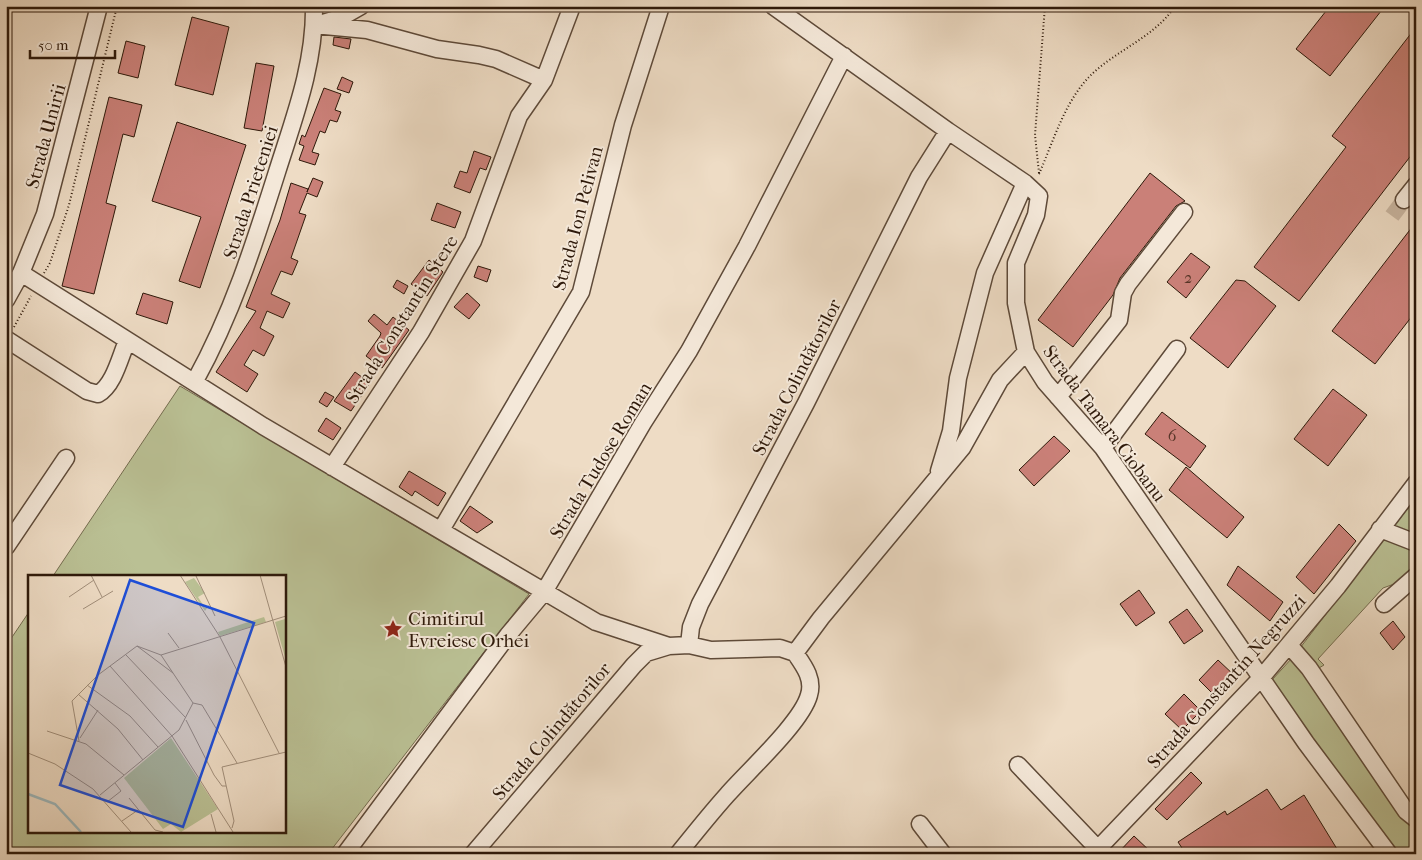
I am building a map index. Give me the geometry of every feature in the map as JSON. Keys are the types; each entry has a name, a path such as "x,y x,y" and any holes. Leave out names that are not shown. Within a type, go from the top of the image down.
{"street":[{"name":"Strada Unirii","path":"6,300 21,273 45,214 99,6"},
{"name":"Strada Prieteniei","path":"195,381 225,323 256,240 299,105 314,25 314,6"},
{"path":"314,25 340,18 361,6"},
{"name":"Strada Constantin Stere","path":"332,467 450,285 473,242 519,116 544,80 572,6"},
{"name":"Strada Ion Pelivan","path":"441,530 581,292 623,125 661,6"},
{"path":"773,6 948,131 1032,178 1039,196"},
{"path":"314,25 367,30 437,49 496,59 544,80"},
{"name":"Strada Tudose Roman","path":"345,854 508,635 544,592 638,431 688,351 738,262 844,56"},
{"name":"Strada Colindătorilor","path":"689,645 692,627 700,604 806,403 919,177 948,131"},
{"path":"936,480 952,431 958,378 985,273 1032,178"},
{"path":"1404,200 1416,185"},
{"name":"Strada Tamara Ciobanu","path":"1039,196 1036,215 1016,263 1016,304 1026,352 1045,382 1103,448 1317,758 1389,854"},
{"path":"1058,398 1119,320 1123,293 1128,284 1184,212"},
{"path":"21,273 39,282 127,341 195,381 263,426 596,622 669,646 689,645 710,650 780,648 795,653 806,668 811,682 809,695 802,712 726,796 678,854"},
{"path":"6,339 88,391 98,394 104,390 109,382 127,341"},
{"path":"1103,448 1177,349"},
{"path":"795,653 821,618 962,448 1000,380 1026,352"},
{"path":"8,541 66,458"},
{"name":"Strada Constantin Negruzzi","path":"1096,851 1261,678 1338,586 1416,483"},
{"path":"1380,529 1416,543"},
{"path":"1384,604 1416,576"},
{"path":"1289,645 1309,668 1406,811 1416,819"},
{"name":"Strada Colindătorilor","path":"473,854 634,665 646,653 657,648 669,646"},
{"path":"1018,766 1096,851"},
{"path":"920,824 943,854"}],"path":[{"path":"6,339 50,263 69,206 117,6"},
{"path":"1039,196 1032,178 1045,6"},
{"path":"1032,178 1074,94 1093,73 1155,28 1175,6"}],"green space":[{"name":"Cimitirul Evreiesc Orhei","path":"180,386 529,594 328,854 6,854 6,646 28,613 28,832 285,832 285,575 54,575"},
{"path":"1416,498 1416,521 1411,527 1416,533 1416,538 1391,530"},
{"path":"1383,540 1404,542 1416,548 1416,566 1397,583 1383,588 1318,659 1324,665 1319,668 1300,648"},
{"path":"1292,658 1416,830 1416,854 1398,854 1275,688 1272,680"}],"building":[{"path":"1330,6 1385,6 1330,76 1296,49"},
{"path":"192,17 229,27 213,95 175,85"},
{"path":"1416,27 1416,149 1299,301 1254,267 1346,147 1332,136"},
{"path":"334,37 351,39 349,49 333,45"},
{"path":"126,41 145,46 138,78 118,73"},
{"path":"256,63 274,66 262,131 244,128"},
{"path":"342,77 353,82 349,93 337,89"},
{"path":"324,88 341,94 335,110 341,112 337,122 330,120 325,133 320,131 312,152 319,154 315,165 299,160 304,146 299,144 302,135 305,137"},
{"path":"109,97 142,105 134,137 123,134 106,203 116,206 94,294 62,286"},
{"path":"177,122 246,145 200,288 179,281 201,217 152,201"},
{"path":"474,151 491,157 486,170 480,168 470,193 454,187 460,171 467,173"},
{"path":"1150,173 1185,201 1176,206 1120,278 1113,295 1073,347 1038,320"},
{"path":"313,178 323,182 317,197 307,193 299,213 306,215 291,258 298,261 292,275 281,271 271,294 290,303 283,318 267,311 260,328 274,336 264,356 253,350 244,365 258,374 247,392 216,372 256,311 246,307 280,220 291,183 308,189 307,192"},
{"path":"437,203 461,212 455,228 431,220"},
{"path":"1416,222 1416,311 1375,364 1332,331"},
{"path":"1191,253 1210,267 1186,298 1167,282"},
{"path":"429,260 443,272 427,296 411,284"},
{"path":"478,266 491,270 487,282 474,277"},
{"path":"397,280 408,286 404,294 393,287"},
{"path":"1236,280 1245,281 1276,306 1228,368 1190,338"},
{"path":"143,293 173,302 167,324 136,314"},
{"path":"467,293 480,305 469,319 454,307"},
{"path":"374,314 387,325 393,317 409,330 382,368 366,356 381,333 368,321"},
{"path":"355,372 370,383 351,411 334,401"},
{"path":"1333,389 1367,415 1328,466 1294,439"},
{"path":"325,392 334,397 327,407 319,402"},
{"path":"1162,412 1206,446 1190,468 1145,434"},
{"path":"326,418 341,428 333,440 318,431"},
{"path":"1054,436 1070,451 1034,486 1019,470"},
{"path":"1186,467 1244,517 1227,538 1169,490"},
{"path":"409,471 446,493 438,506 415,491 412,496 399,487"},
{"path":"470,506 493,522 477,533 460,521"},
{"path":"1339,524 1356,541 1314,594 1296,577"},
{"path":"1238,566 1283,602 1270,621 1227,585"},
{"path":"1139,590 1155,613 1136,626 1120,604"},
{"path":"1187,609 1203,631 1184,644 1169,622"},
{"path":"1393,621 1405,637 1393,650 1380,633"},
{"path":"1218,660 1235,676 1215,696 1199,680"},
{"path":"1184,694 1201,711 1182,730 1165,714"},
{"path":"1191,772 1202,783 1167,820 1155,809"},
{"path":"1267,789 1281,810 1304,795 1337,849 1330,854 1186,854 1178,842 1225,811 1227,815"},
{"path":"1134,836 1153,854 1117,854"}],"tunnel":[{"path":"1392,216 1404,200"}],"place":[{"name":"Cimitirul Evreiesc Orhei","path":"393,629"}]}
